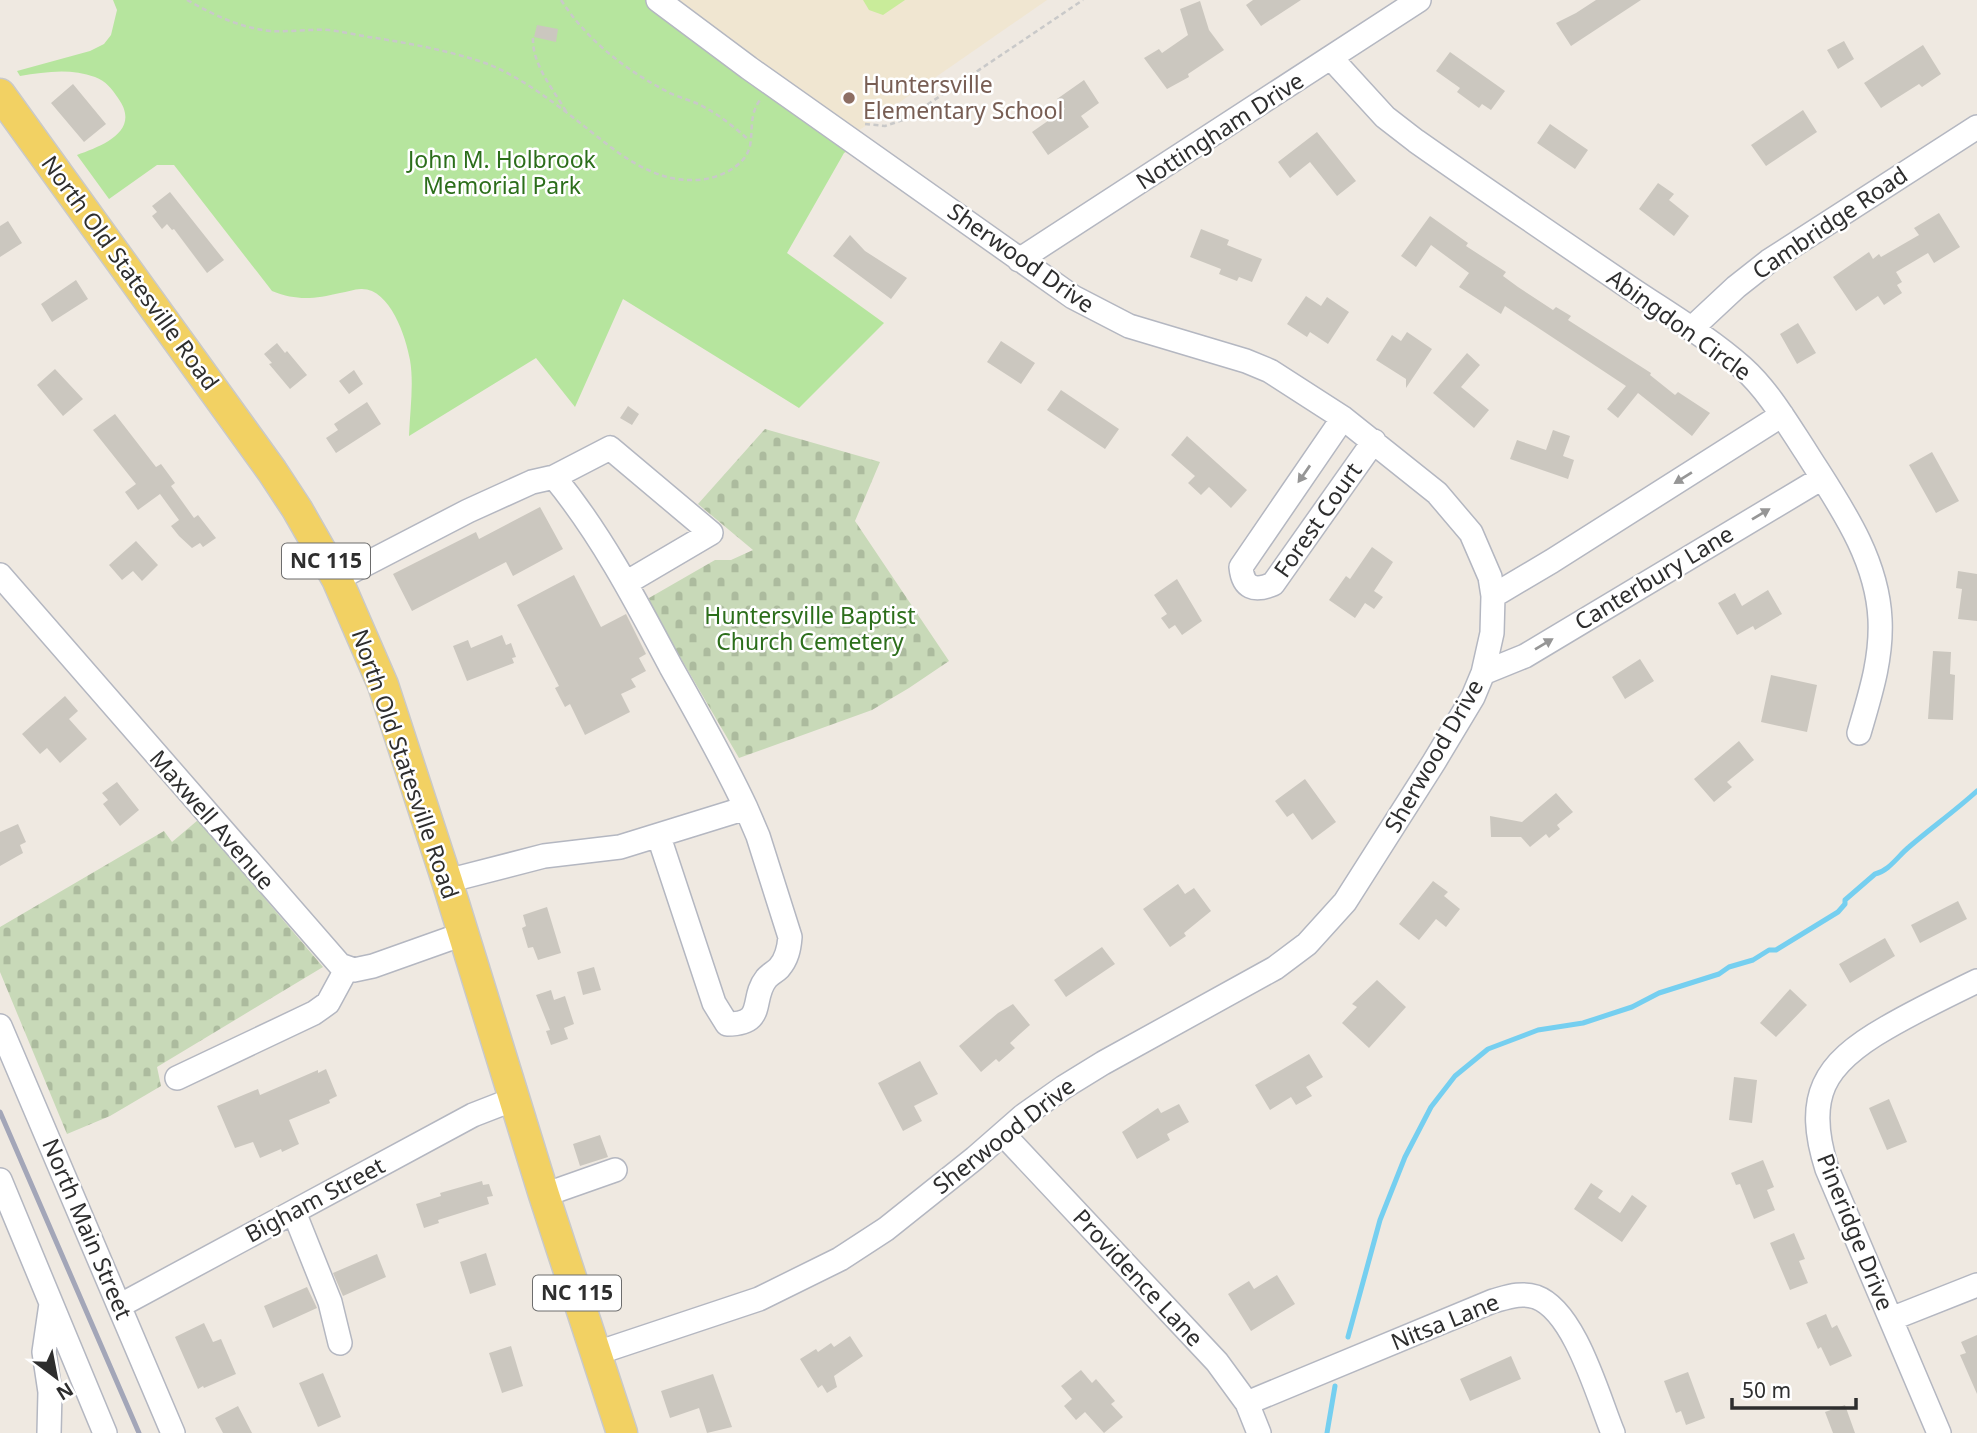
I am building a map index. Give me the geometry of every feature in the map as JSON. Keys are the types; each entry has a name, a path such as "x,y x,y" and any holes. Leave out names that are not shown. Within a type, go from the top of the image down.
{"main road":[{"name":"North Old Statesville Road","path":"0,94 272,471 337,579 383,685 622,1433"}],"street":[{"name":"Sherwood Drive","path":"597,1353 759,1299 828,1265 886,1229 1043,1101 1275,968 1307,944 1345,902 1373,861 1473,697 1483,673 1492,633 1493,596 1481,551 1454,511 1429,486 1374,441 1308,394 1258,366 1129,326 1073,297 749,68 658,0"},
{"name":"Nottingham Drive","path":"1019,260 1419,0"},
{"name":"Abingdon Circle","path":"1331,58 1385,117 1416,141 1691,329 1742,367 1782,415 1860,542 1871,571 1878,603 1880,631 1877,670 1859,733"},
{"name":"Cambridge Road","path":"1691,329 1769,261 1977,127"},
{"path":"1493,596 1782,415"},
{"name":"Forest Court","path":"1343,418 1241,567 1242,579 1250,587 1263,589 1273,584 1374,441"},
{"path":"337,579 468,511 532,482 554,477 610,448 711,533 626,583"},
{"path":"554,477 576,503 626,583 724,763 758,836 790,937 788,953 779,968 765,979 757,1008 751,1018 740,1024 727,1024 714,1003 659,837"},
{"name":"Canterbury Lane","path":"1483,673 1525,656 1822,478"},
{"name":"Maxwell Avenue","path":"0,575 332,958 347,968"},
{"path":"447,881 517,861 620,847 659,837 746,807"},
{"path":"177,1078 314,1013 328,1003 347,968 354,970 373,965 463,934"},
{"name":"Pineridge Drive","path":"1939,1433 1820,1149 1817,1127 1821,1092 1834,1066 1863,1041 1902,1018 1977,981"},
{"name":"North Main Street","path":"0,1026 173,1433"},
{"name":"Bigham Street","path":"119,1306 473,1115 514,1099"},
{"name":"Providence Lane","path":"1003,1133 1217,1362 1247,1403 1259,1433"},
{"path":"544,1195 615,1170"},
{"path":"0,1180 105,1433"},
{"path":"294,1212 330,1302 340,1343"},
{"path":"1891,1319 1977,1285"},
{"name":"Nitsa Lane","path":"1247,1403 1493,1301 1523,1295 1536,1297 1547,1303 1557,1312 1571,1333 1613,1433"},
{"path":"50,1433 50,1392 44,1352 51,1304"}],"path":[{"path":"187,0 242,26 272,31 330,30 436,49 474,60 516,79 641,166 680,180 715,177 733,169 750,148 752,113 762,97"},
{"path":"561,0 591,39 620,62 669,93 698,104 722,118 750,141"},
{"path":"859,123 872,127 885,126 906,119 1083,0"},
{"path":"533,37 537,61 568,114"}],"shaded area":[{"name":"Huntersville Elementary School","path":"658,0 1047,0 848,138"}],"green space":[{"name":"John M. Holbrook Memorial Park","path":"113,0 658,0 858,145 844,153 787,253 884,323 799,408 623,299 575,407 536,358 409,436 412,388 410,360 395,316 380,296 361,289 306,298 272,291 174,165 157,165 109,199 77,155 107,142 122,128 124,110 116,95 102,81 76,72 20,76 17,71 90,51 104,44 111,35 117,10"},
{"path":"863,0 905,0 883,15 869,10"},
{"name":"Huntersville Baptist Church Cemetery","path":"765,429 880,462 855,521 949,661 872,710 739,758 652,609 649,598 715,560 731,560 753,550 698,504"},
{"path":"198,820 323,967 157,1067 161,1086 110,1116 67,1134 0,972 0,927 164,831 172,842"}],"building":[{"path":"1253,0 1301,0 1261,26 1246,5"},
{"path":"1596,0 1641,0 1571,46 1556,23"},
{"path":"1200,1 1209,30 1224,50 1188,74 1189,77 1167,89 1144,58 1159,49 1162,53 1188,35 1180,9"},
{"path":"537,25 558,29 556,42 534,37"},
{"path":"1844,41 1854,59 1838,69 1827,50"},
{"path":"1923,45 1941,74 1922,87 1919,84 1881,108 1864,83"},
{"path":"1450,52 1505,91 1491,110 1482,104 1479,108 1457,92 1460,88 1436,71"},
{"path":"1084,80 1099,103 1081,116 1089,127 1048,155 1032,132 1065,109 1057,99"},
{"path":"73,84 106,124 84,142 51,103"},
{"path":"1803,110 1817,132 1766,166 1751,145"},
{"path":"1550,124 1588,150 1575,169 1537,143"},
{"path":"1317,132 1356,181 1337,196 1310,162 1290,178 1278,162"},
{"path":"1658,183 1674,194 1669,200 1689,216 1674,236 1639,209"},
{"path":"170,192 224,260 207,273 174,229 167,224 162,229 152,216 157,212 152,206"},
{"path":"1939,213 1960,247 1934,263 1928,253 1896,272 1902,282 1897,285 1902,293 1884,305 1878,296 1856,311 1833,277 1869,252 1873,259 1879,254 1881,257 1919,235 1914,228"},
{"path":"1430,216 1468,243 1466,246 1506,272 1503,276 1518,287 1553,310 1556,307 1571,316 1568,320 1651,373 1650,375 1675,395 1678,392 1710,413 1692,436 1638,393 1618,418 1607,409 1626,386 1505,306 1501,314 1459,287 1469,273 1431,245 1416,267 1401,256"},
{"path":"8,221 22,243 0,257 0,226"},
{"path":"1201,229 1229,240 1227,245 1262,259 1252,282 1239,277 1237,281 1219,274 1221,269 1190,257"},
{"path":"850,235 865,251 907,278 891,299 833,256"},
{"path":"76,280 88,299 52,322 41,304"},
{"path":"1306,296 1321,306 1327,297 1349,312 1328,344 1310,332 1307,337 1287,324"},
{"path":"1798,323 1816,353 1797,364 1780,334"},
{"path":"1407,332 1432,349 1406,388 1406,379 1376,360 1392,335 1401,341"},
{"path":"1001,341 1035,363 1021,384 987,362"},
{"path":"277,343 307,375 290,389 264,354"},
{"path":"1467,353 1480,365 1461,387 1489,410 1474,428 1433,393"},
{"path":"55,369 83,399 63,416 37,385"},
{"path":"354,370 363,384 349,394 339,381"},
{"path":"1061,390 1119,429 1105,449 1047,410"},
{"path":"367,402 381,424 336,453 326,438 338,430 334,424"},
{"path":"628,406 639,414 632,425 620,418"},
{"path":"115,414 156,467 161,464 175,483 171,486 194,518 198,515 216,538 203,547 200,543 192,548 171,526 179,520 160,494 138,510 125,492 136,484 93,430"},
{"path":"1553,430 1570,436 1563,456 1574,460 1568,479 1510,459 1517,440 1546,450"},
{"path":"1187,436 1247,490 1231,508 1209,487 1201,495 1188,483 1195,476 1171,455"},
{"path":"1932,452 1959,501 1936,513 1909,465"},
{"path":"540,507 563,549 513,576 506,562 412,611 393,574 476,532 479,539"},
{"path":"136,541 158,565 142,581 133,571 122,580 109,565"},
{"path":"1372,547 1393,562 1374,591 1383,597 1374,609 1365,603 1355,618 1329,600 1346,576 1350,579"},
{"path":"1958,571 1977,574 1977,621 1958,619 1962,589 1956,588"},
{"path":"574,575 601,627 626,614 646,654 639,658 646,671 631,679 636,687 621,694 630,712 585,735 570,704 565,707 555,688 559,686 517,605"},
{"path":"1177,579 1202,621 1182,635 1175,625 1169,629 1161,618 1167,614 1154,595"},
{"path":"1768,590 1782,614 1755,630 1753,626 1737,635 1718,603 1735,593 1742,606"},
{"path":"502,635 506,645 511,643 516,657 512,658 514,663 467,681 453,646 468,640 471,648"},
{"path":"1933,651 1951,652 1950,674 1955,675 1953,720 1928,719"},
{"path":"1640,659 1654,681 1625,699 1612,677"},
{"path":"1771,675 1817,685 1807,732 1761,722"},
{"path":"65,696 78,711 69,719 87,739 60,763 47,748 40,754 22,734"},
{"path":"1739,741 1754,760 1727,782 1732,787 1714,802 1694,779"},
{"path":"1305,779 1336,822 1312,840 1293,813 1287,817 1275,801"},
{"path":"117,782 139,810 120,826 103,804 108,800 102,793"},
{"path":"1556,793 1573,812 1557,825 1560,829 1549,838 1546,834 1530,847 1521,837 1491,837 1490,816 1522,822"},
{"path":"18,824 26,842 20,845 23,853 0,866 0,832"},
{"path":"1433,881 1448,892 1444,896 1460,909 1446,927 1436,919 1419,940 1399,924"},
{"path":"1178,884 1185,894 1194,888 1211,911 1184,933 1186,936 1170,947 1143,909"},
{"path":"1958,901 1967,919 1920,943 1911,925"},
{"path":"547,907 561,953 538,960 533,947 528,948 522,928 526,926 523,915"},
{"path":"1885,938 1895,956 1850,983 1839,964"},
{"path":"1102,947 1115,964 1066,997 1054,980"},
{"path":"594,967 601,990 583,995 577,972"},
{"path":"1377,980 1406,1007 1369,1048 1342,1023 1357,1007 1352,1004"},
{"path":"1790,989 1807,1005 1776,1037 1760,1023"},
{"path":"551,990 554,1000 565,996 574,1024 564,1028 568,1039 551,1045 546,1031 550,1030 536,995"},
{"path":"1013,1004 1030,1025 1010,1043 1015,1048 999,1062 996,1059 981,1072 959,1046 998,1013"},
{"path":"1309,1054 1323,1077 1306,1087 1312,1096 1296,1105 1291,1097 1270,1110 1255,1085"},
{"path":"920,1061 938,1094 914,1106 922,1121 903,1131 878,1083"},
{"path":"326,1069 337,1096 329,1100 330,1103 289,1120 299,1144 260,1158 253,1142 235,1148 217,1106 258,1089 260,1095"},
{"path":"1734,1077 1757,1080 1752,1123 1729,1120"},
{"path":"1889,1099 1907,1142 1887,1150 1869,1108"},
{"path":"1179,1104 1189,1122 1167,1134 1170,1140 1137,1159 1122,1132 1158,1108 1161,1113"},
{"path":"600,1135 608,1157 580,1166 573,1144"},
{"path":"1763,1160 1774,1187 1767,1190 1775,1210 1754,1219 1740,1184 1736,1185 1731,1173"},
{"path":"482,1181 483,1185 489,1184 493,1196 487,1197 489,1204 438,1220 439,1223 424,1228 416,1204 441,1196 440,1193"},
{"path":"1591,1183 1603,1191 1598,1198 1620,1213 1632,1195 1647,1206 1622,1242 1574,1209"},
{"path":"1794,1233 1805,1259 1799,1261 1808,1283 1790,1290 1770,1243"},
{"path":"486,1253 496,1285 470,1294 460,1262"},
{"path":"377,1254 386,1277 343,1296 333,1273"},
{"path":"1277,1275 1295,1304 1251,1331 1228,1294 1249,1281 1254,1289"},
{"path":"307,1287 317,1308 273,1328 264,1306"},
{"path":"1826,1314 1832,1328 1837,1325 1852,1356 1830,1366 1821,1347 1818,1349 1806,1323"},
{"path":"204,1323 213,1342 221,1339 236,1374 198,1389 175,1337"},
{"path":"1977,1335 1977,1394 1960,1355 1966,1353 1961,1342"},
{"path":"850,1336 863,1356 834,1376 837,1387 827,1393 822,1385 818,1388 800,1359 831,1343 834,1347"},
{"path":"511,1346 523,1386 502,1393 489,1353"},
{"path":"1511,1356 1521,1379 1470,1401 1460,1379"},
{"path":"1081,1370 1092,1383 1096,1379 1115,1401 1111,1404 1123,1417 1104,1433 1085,1412 1076,1420 1064,1406 1072,1399 1061,1386"},
{"path":"1688,1372 1705,1418 1686,1425 1681,1411 1676,1413 1664,1381"},
{"path":"323,1373 341,1417 318,1427 299,1383"},
{"path":"713,1374 732,1427 707,1433 699,1408 670,1418 661,1391"},
{"path":"1845,1405 1855,1433 1833,1433 1825,1412"},
{"path":"238,1406 252,1433 223,1433 215,1418"}],"waterway":[{"path":"1348,1337 1380,1220 1405,1157 1431,1107 1455,1076 1488,1049 1538,1030 1583,1023 1632,1007 1659,993 1719,974 1769,950 1776,950 1838,912 1845,900 1875,874 1889,867 1977,791"},
{"path":"1327,1433 1335,1386"}],"railway":[{"path":"0,1112 139,1433"}],"place":[{"name":"Huntersville Elementary School","path":"849,98"}]}
